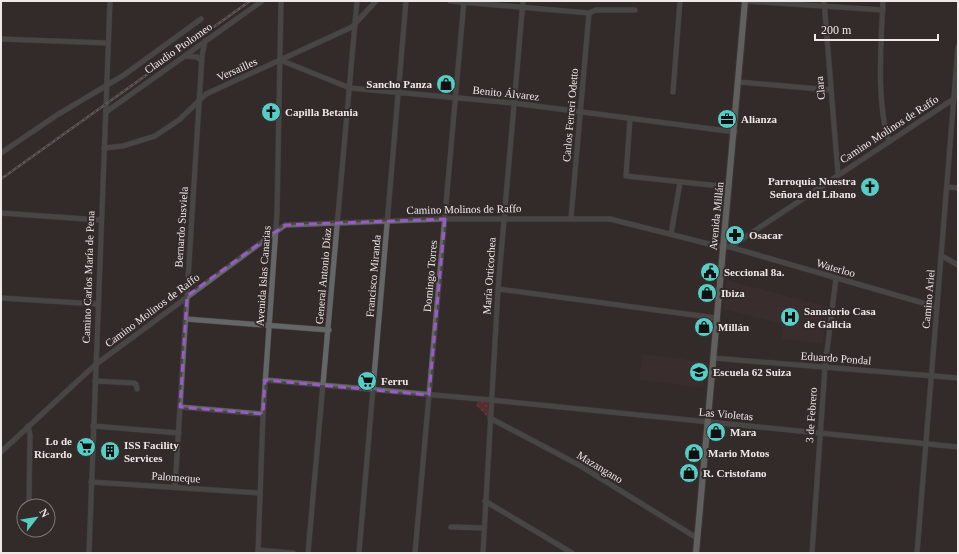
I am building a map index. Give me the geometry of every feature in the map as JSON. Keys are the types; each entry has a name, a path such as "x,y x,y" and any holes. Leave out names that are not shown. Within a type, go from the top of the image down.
{"main road":[{"name":"Avenida Millán","path":"696,553 745,1"}],"street":[{"name":"Camino Carlos María de Pena","path":"89,553 100,220 110,1"},
{"name":"Claudio Ptolomeo","path":"106,112 262,1"},
{"name":"Avenida Islas Canarias","path":"258,551 263,414 276,231 281,1"},
{"name":"General Antonio Díaz","path":"308,553 357,1"},
{"name":"Versailles","path":"104,148 123,146 151,138 180,120 206,94 344,31 356,23 376,1"},
{"name":"Francisco Miranda","path":"359,553 406,1"},
{"path":"450,1 522,4 589,13 596,10 635,10"},
{"path":"673,92 680,1"},
{"path":"745,1 824,4 883,10"},
{"path":"883,1 881,72 884,115 889,142"},
{"name":"Domingo Torres","path":"415,553 464,2"},
{"name":"María Orticochea","path":"483,553 503,218 522,4"},
{"name":"Clara","path":"824,4 838,174"},
{"name":"Carlos Ferreri Odetto","path":"571,218 589,13"},
{"path":"1,153 57,115 106,86 201,19"},
{"path":"1,39 108,43"},
{"name":"Bernardo Susviela","path":"175,487 199,100 205,42"},
{"name":"Camino Ariel","path":"917,553 947,187 956,98 958,47"},
{"path":"184,56 197,57 202,61"},
{"name":"Benito Álvarez","path":"280,60 350,88 456,99 513,103 734,132"},
{"path":"739,82 831,90"},
{"name":"Camino Molinos de Raffo","path":"1,452 95,365 276,231 291,223 503,218 610,219 722,247 730,247 838,174 956,98"},
{"path":"630,119 626,176 729,187"},
{"path":"671,234 680,182"},
{"path":"947,187 958,188"},
{"path":"1,213 100,220"},
{"name":"Waterloo","path":"730,247 937,307"},
{"path":"942,256 958,265"},
{"name":"3 de Febrero","path":"812,553 825,367 836,278"},
{"path":"498,290 716,318"},
{"path":"1,298 97,304"},
{"path":"186,319 328,330"},
{"name":"Eduardo Pondal","path":"713,358 958,378"},
{"path":"265,380 491,400"},
{"path":"95,381 134,383 136,384 137,389"},
{"name":"Las Violetas","path":"491,400 958,447"},
{"path":"180,407 263,414"},
{"name":"Mazangano","path":"490,418 579,465 697,538"},
{"path":"28,426 30,435 29,498"},
{"path":"93,426 178,433"},
{"name":"Palomeque","path":"91,482 260,493"},
{"path":"485,501 572,553"},
{"path":"451,527 484,528"},
{"path":"258,551 293,553"}],"highlighted area":[{"path":"445,219 429,395 265,380 263,414 180,407 187,296 285,225"}],"shaded area":[{"name":"Sanatorio Casa de Galicia","path":"726,280 828,307 823,344 782,339 783,324 723,309"},
{"path":"642,354 706,362 704,388 639,380"},
{"path":"478,401 488,402 488,418 476,405"}],"railway":[{"path":"1,179 250,1"}],"place":[{"name":"Sancho Panza","path":"446,84"},
{"name":"Capilla Betania","path":"271,112"},
{"name":"Alianza","path":"727,119"},
{"name":"Parroquía Nuestra Señora del Líbano","path":"870,187"},
{"name":"Osacar","path":"735,235"},
{"name":"Seccional 8a.","path":"710,272"},
{"name":"Ibiza","path":"707,293"},
{"name":"Sanatorio Casa de Galicia","path":"790,317"},
{"name":"Millán","path":"704,327"},
{"name":"Escuela 62 Suiza","path":"699,372"},
{"name":"Ferru","path":"367,381"},
{"name":"Mara","path":"716,432"},
{"name":"Lo de Ricardo","path":"86,447"},
{"name":"ISS Facility Services","path":"110,451"},
{"name":"Mario Motos","path":"694,453"},
{"name":"R. Cristofano","path":"689,473"}]}
